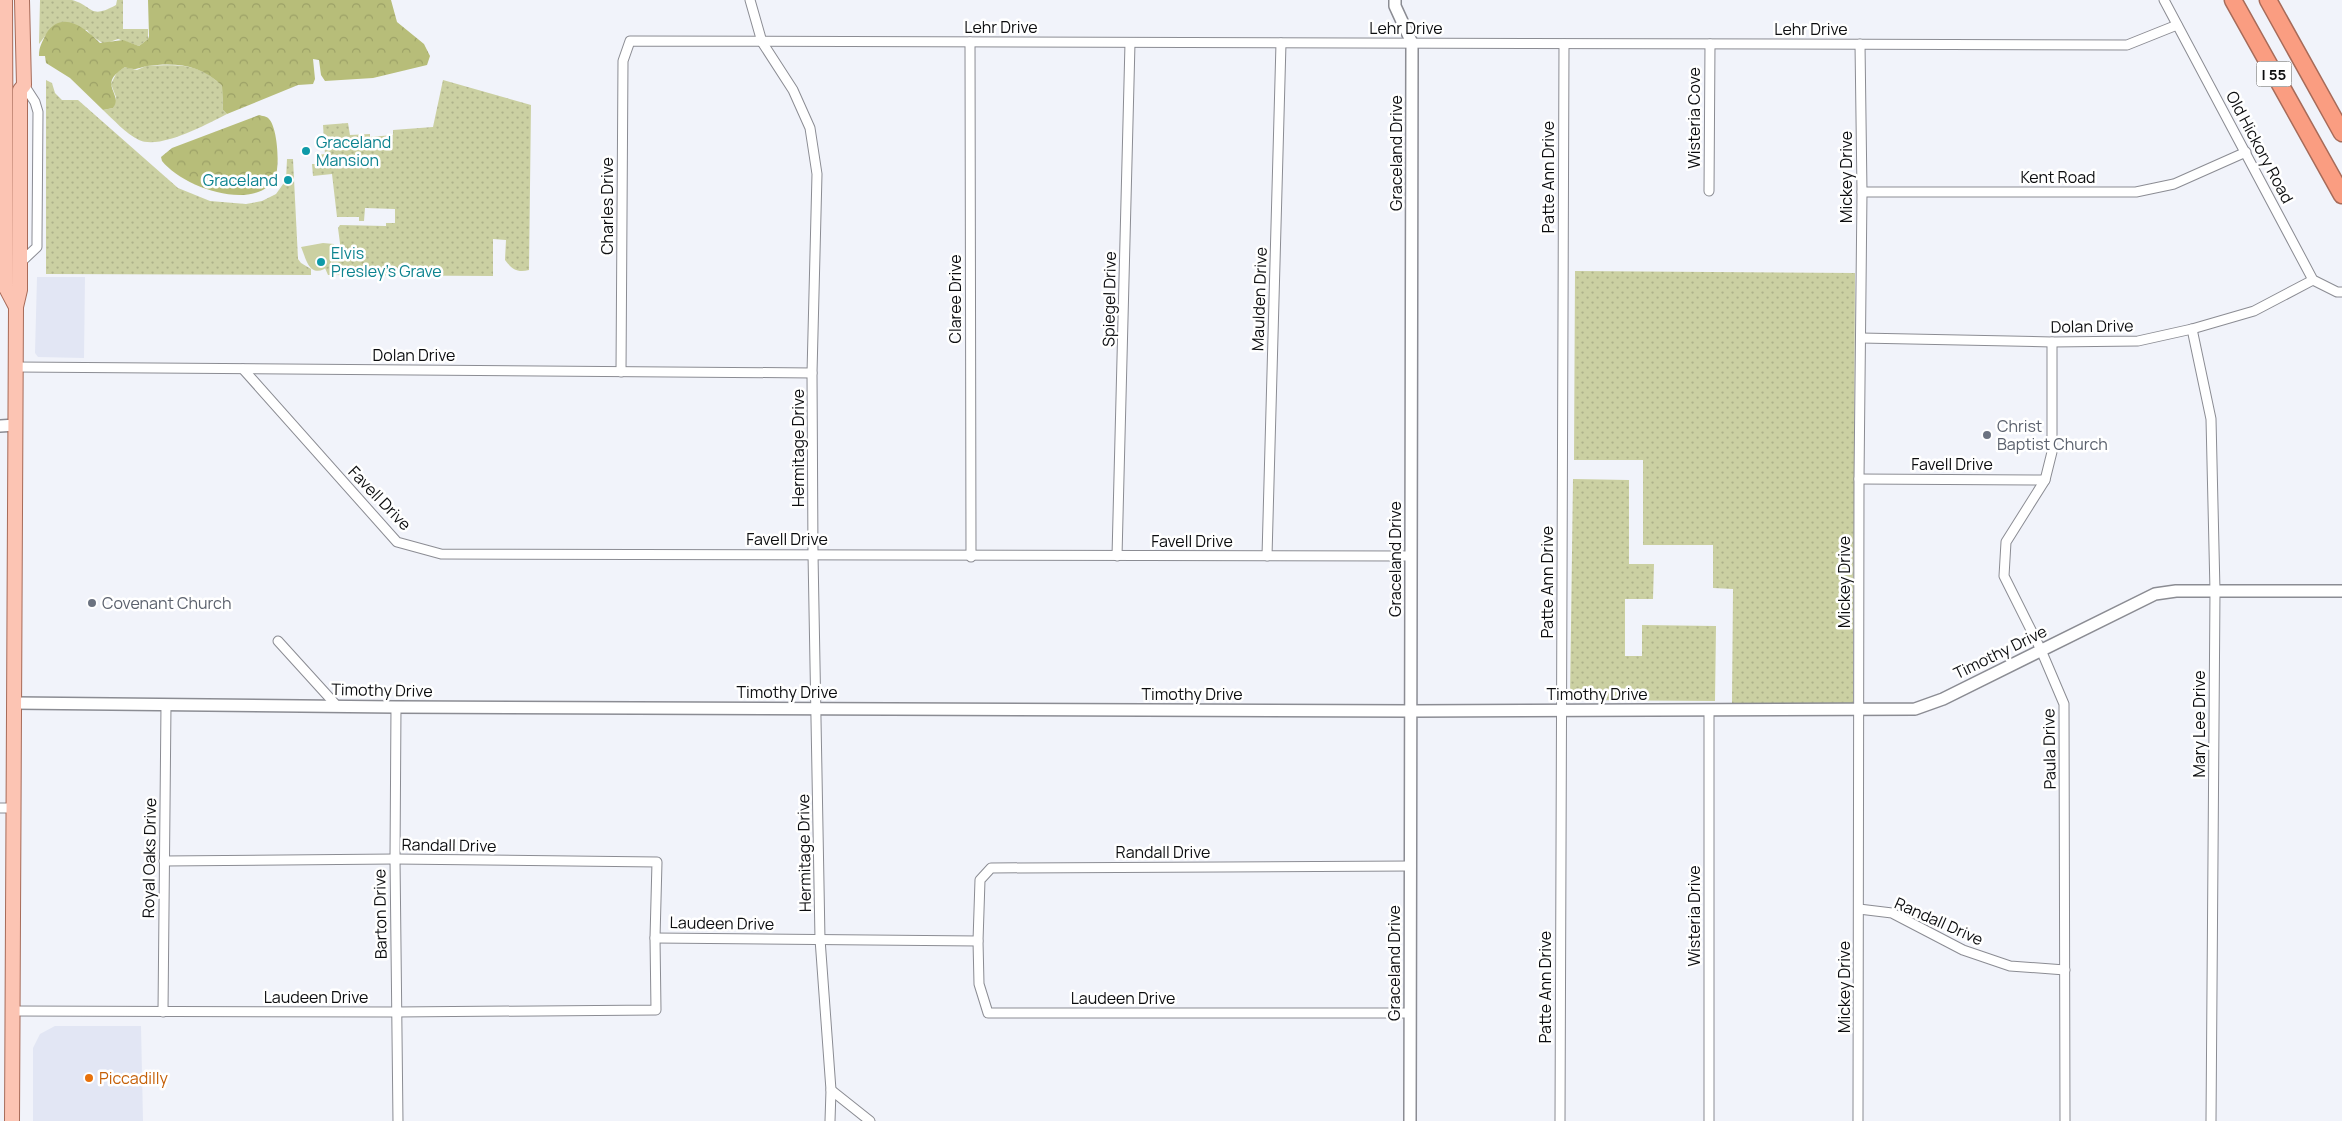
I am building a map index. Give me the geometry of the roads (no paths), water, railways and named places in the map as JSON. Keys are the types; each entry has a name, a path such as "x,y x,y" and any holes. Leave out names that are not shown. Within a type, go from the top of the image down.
{"highway":[{"name":"I 55","path":"2233,0 2342,194"},
{"name":"I 55","path":"2268,0 2342,133"}],"main road":[{"path":"5,0 6,288 16,307"},
{"path":"12,1121 16,307 20,290 20,90 24,85 22,0"}],"street":[{"name":"Hermitage Drive","path":"750,0 762,42 793,90 810,128 817,174 812,374 813,554 820,939 831,1090 830,1121"},
{"name":"Graceland Drive","path":"1395,0 1395,6 1412,43 1410,1121"},
{"name":"Old Hickory Road","path":"2164,0 2313,280"},
{"name":"Lehr Drive","path":"630,41 2127,45 2177,24"},
{"name":"Charles Drive","path":"621,372 624,61 630,41"},
{"name":"Claree Drive","path":"970,42 971,557"},
{"name":"Spiegel Drive","path":"1117,556 1130,43"},
{"name":"Maulden Drive","path":"1267,556 1281,43"},
{"name":"Patte Ann Drive","path":"1560,1121 1564,44"},
{"name":"Wisteria Cove","path":"1709,191 1710,44"},
{"name":"Mickey Drive","path":"1858,1121 1859,478 1862,192 1860,44"},
{"name":"Kent Road","path":"1862,192 2136,192 2174,184 2246,152"},
{"name":"Dolan Drive","path":"1861,338 2052,342 2138,341 2192,329 2254,310 2313,280"},
{"path":"2313,280 2336,292 2342,292"},
{"name":"Mary Lee Drive","path":"2192,329 2211,419 2215,591 2211,1121"},
{"name":"Paula Drive","path":"2052,342 2052,452 2045,480 2006,542 2004,576 2041,650 2064,704 2065,1121"},
{"name":"Dolan Drive","path":"16,367 812,374"},
{"name":"Favell Drive","path":"243,369 397,542 440,554 813,554 971,557 1411,556"},
{"path":"0,426 16,425"},
{"name":"Favell Drive","path":"1859,478 2045,480"},
{"name":"Timothy Drive","path":"15,703 396,707 1412,711 1915,709 1943,698 2155,594 2176,591 2342,591"},
{"path":"278,641 337,706"},
{"name":"Royal Oaks Drive","path":"163,1012 166,705"},
{"name":"Barton Drive","path":"396,707 395,859 398,1121"},
{"name":"Wisteria Drive","path":"1709,710 1709,1121"},
{"path":"0,808 14,808"},
{"name":"Randall Drive","path":"164,860 395,859 657,862 655,938"},
{"name":"Randall Drive","path":"978,940 980,880 991,868 1411,866"},
{"name":"Randall Drive","path":"1859,909 1892,913 1963,950 2010,966 2065,970"},
{"name":"Laudeen Drive","path":"13,1011 396,1012 656,1010 655,938 978,940 979,984 988,1013 1410,1013"},
{"path":"831,1090 870,1121"}],"place":[{"name":"Graceland Mansion","path":"306,151"},
{"name":"Graceland","path":"288,180"},
{"name":"Elvis Presley's Grave","path":"321,262"},
{"name":"Christ Baptist Church","path":"1987,435"},
{"name":"Covenant Church","path":"92,603"},
{"name":"Piccadilly","path":"89,1078"}]}
